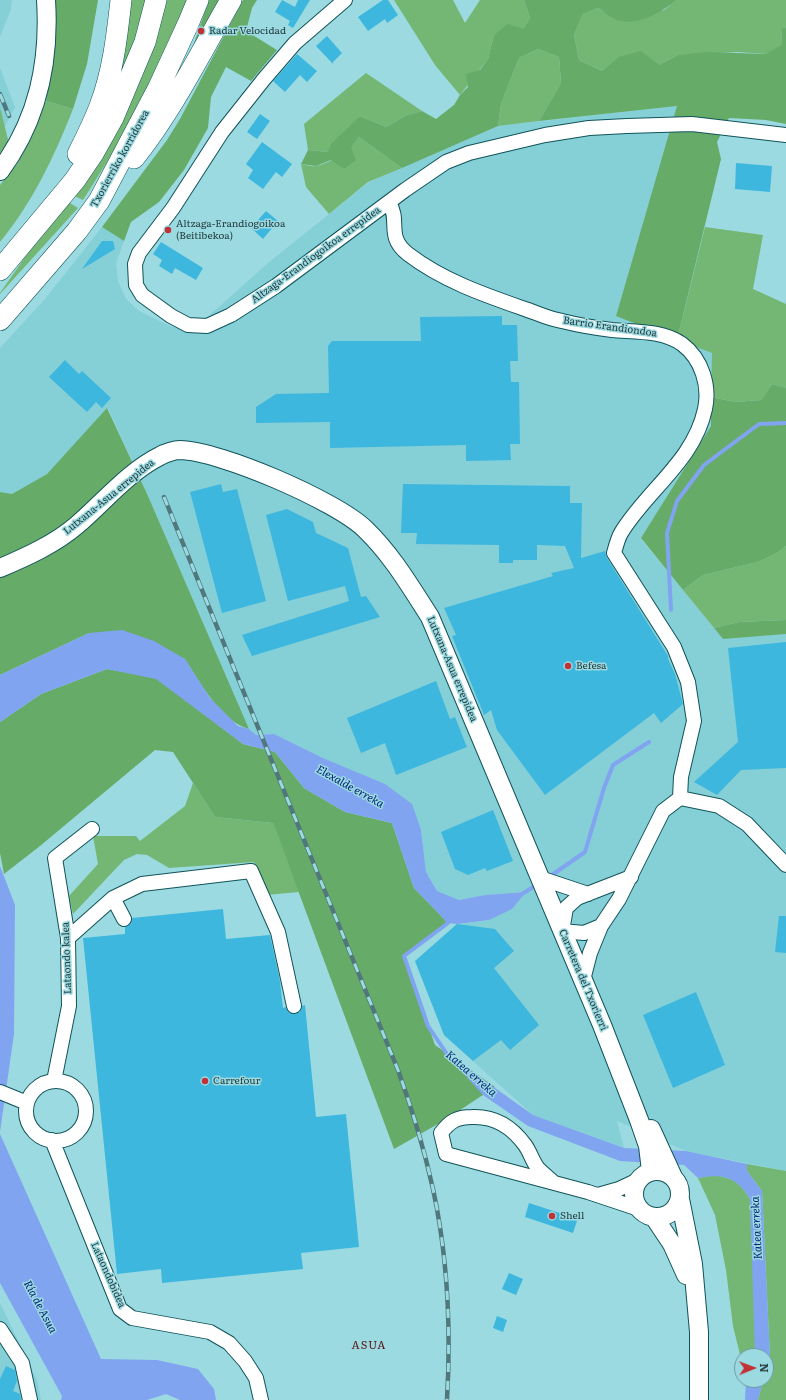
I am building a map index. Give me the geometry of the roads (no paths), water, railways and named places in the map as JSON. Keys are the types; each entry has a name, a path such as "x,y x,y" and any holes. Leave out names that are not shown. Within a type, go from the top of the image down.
{"highway":[{"path":"76,159 101,72 112,0"},
{"path":"48,211 76,159 100,105 109,78 116,45 121,0"},
{"path":"0,270 75,180 113,118 145,42 156,0"},
{"name":"Txorierriko korridorea","path":"0,320 77,231 100,201 158,89 198,0"},
{"path":"100,201 152,135 174,100 231,0"}],"main road":[{"path":"0,171 23,135 40,85 46,52 46,0"},
{"name":"Lutxana-Asua errepidea","path":"0,568 39,550 75,527 143,466 162,455 179,450 207,454 255,471 293,487 338,510 364,529 398,566 430,617 540,878"},
{"name":"Carretera del Txorierri","path":"540,878 622,1075 648,1146 644,1176"},
{"name":"Carretera del Txorierri","path":"622,1075 648,1122 673,1177"},
{"path":"696,1306 681,1261 672,1244 646,1213 636,1204 634,1192 644,1176 659,1170 673,1177 680,1191 686,1235 693,1264 700,1360 699,1400"},
{"path":"646,1213 668,1215 678,1205 680,1199"}],"street":[{"name":"Altzaga-Erandiogoikoa errepidea","path":"345,0 295,43 264,79 222,132 173,208 139,253 135,264 136,285 142,295 171,316 188,325 207,326 231,315 276,286 446,162 468,153 545,135 604,127 692,124 786,135"},
{"name":"Barrio Erandiondoa","path":"388,203 394,210 393,231 396,242 407,253 457,284 560,321 611,329 660,334 683,344 700,367 706,381 705,409 697,432 676,467 638,510 620,534 614,553 674,647 688,682 694,721 681,777 680,798"},
{"path":"583,980 590,953 601,926 619,899 663,811 680,798 719,806 747,824 786,865"},
{"name":"Lataondo kalea","path":"54,1081 69,1006 68,938 55,858 92,829"},
{"path":"68,938 113,898 142,884 251,871 278,932 294,1006"},
{"path":"601,926 584,933 562,931 566,908 577,898 631,876"},
{"path":"540,878 588,894"},
{"path":"113,898 124,919"},
{"path":"54,1081 63,1082 76,1088 84,1100 86,1109 85,1118 76,1133 61,1140 52,1140 43,1137 35,1131 29,1123 27,1113 28,1103 37,1088 45,1083 54,1081"},
{"path":"0,1092 28,1103"},
{"path":"553,1182 538,1167 525,1145 514,1132 498,1121 484,1116 465,1117 449,1122 441,1133 446,1154 598,1195 646,1213"},
{"name":"Lataondobidea","path":"52,1140 120,1309 132,1318 210,1332 229,1343 245,1361 256,1378 261,1400"},
{"path":"598,1195 619,1189 644,1176"},
{"path":"0,1329 22,1363 30,1400"}],"water":[{"path":"122,630 154,641 185,659 210,698 238,726 249,729 256,735 274,734 325,759 385,784 412,804 421,830 426,872 437,891 459,900 485,895 526,892 512,909 489,920 457,924 448,923 414,888 392,823 345,812 304,788 275,752 243,744 156,679 107,669 41,694 0,722 0,675 89,633"},
{"path":"0,866 15,905 14,1034 0,1132"},
{"path":"443,1051 533,1115 624,1148 686,1151 747,1164 747,1171 762,1191 770,1348 755,1348 750,1199 739,1185 728,1178 715,1176 698,1178 684,1165 620,1161 528,1126 483,1095"},
{"name":"Ría de Asua","path":"0,1134 101,1359 157,1360 198,1369 214,1389 216,1400 180,1400 166,1394 147,1400 61,1400 62,1396 0,1283"},
{"path":"746,1388 761,1388 758,1400 745,1400"}],"waterway":[{"name":"Elexalde erreka","path":"671,610 667,533 677,501 704,465 759,424 786,423"},
{"name":"Elexalde erreka","path":"549,877 585,852 604,788 613,765 649,742"},
{"name":"Elexalde erreka","path":"522,894 538,884"},
{"name":"Katea erreka","path":"446,918 448,923 404,956 428,1026 447,1054"}],"railway":[{"path":"0,94 9,116"},
{"path":"164,497 398,1070 413,1114 433,1189 442,1241 447,1294 449,1347 447,1400"}],"place":[{"name":"Radar Velocidad","path":"201,31"},
{"name":"Altzaga-Erandiogoikoa (Beitibekoa)","path":"168,230"},
{"name":"Befesa","path":"568,666"},
{"name":"Carrefour","path":"205,1081"},
{"name":"Shell","path":"552,1216"}],"district":[{"name":"ASUA","path":"369,1346"}]}
